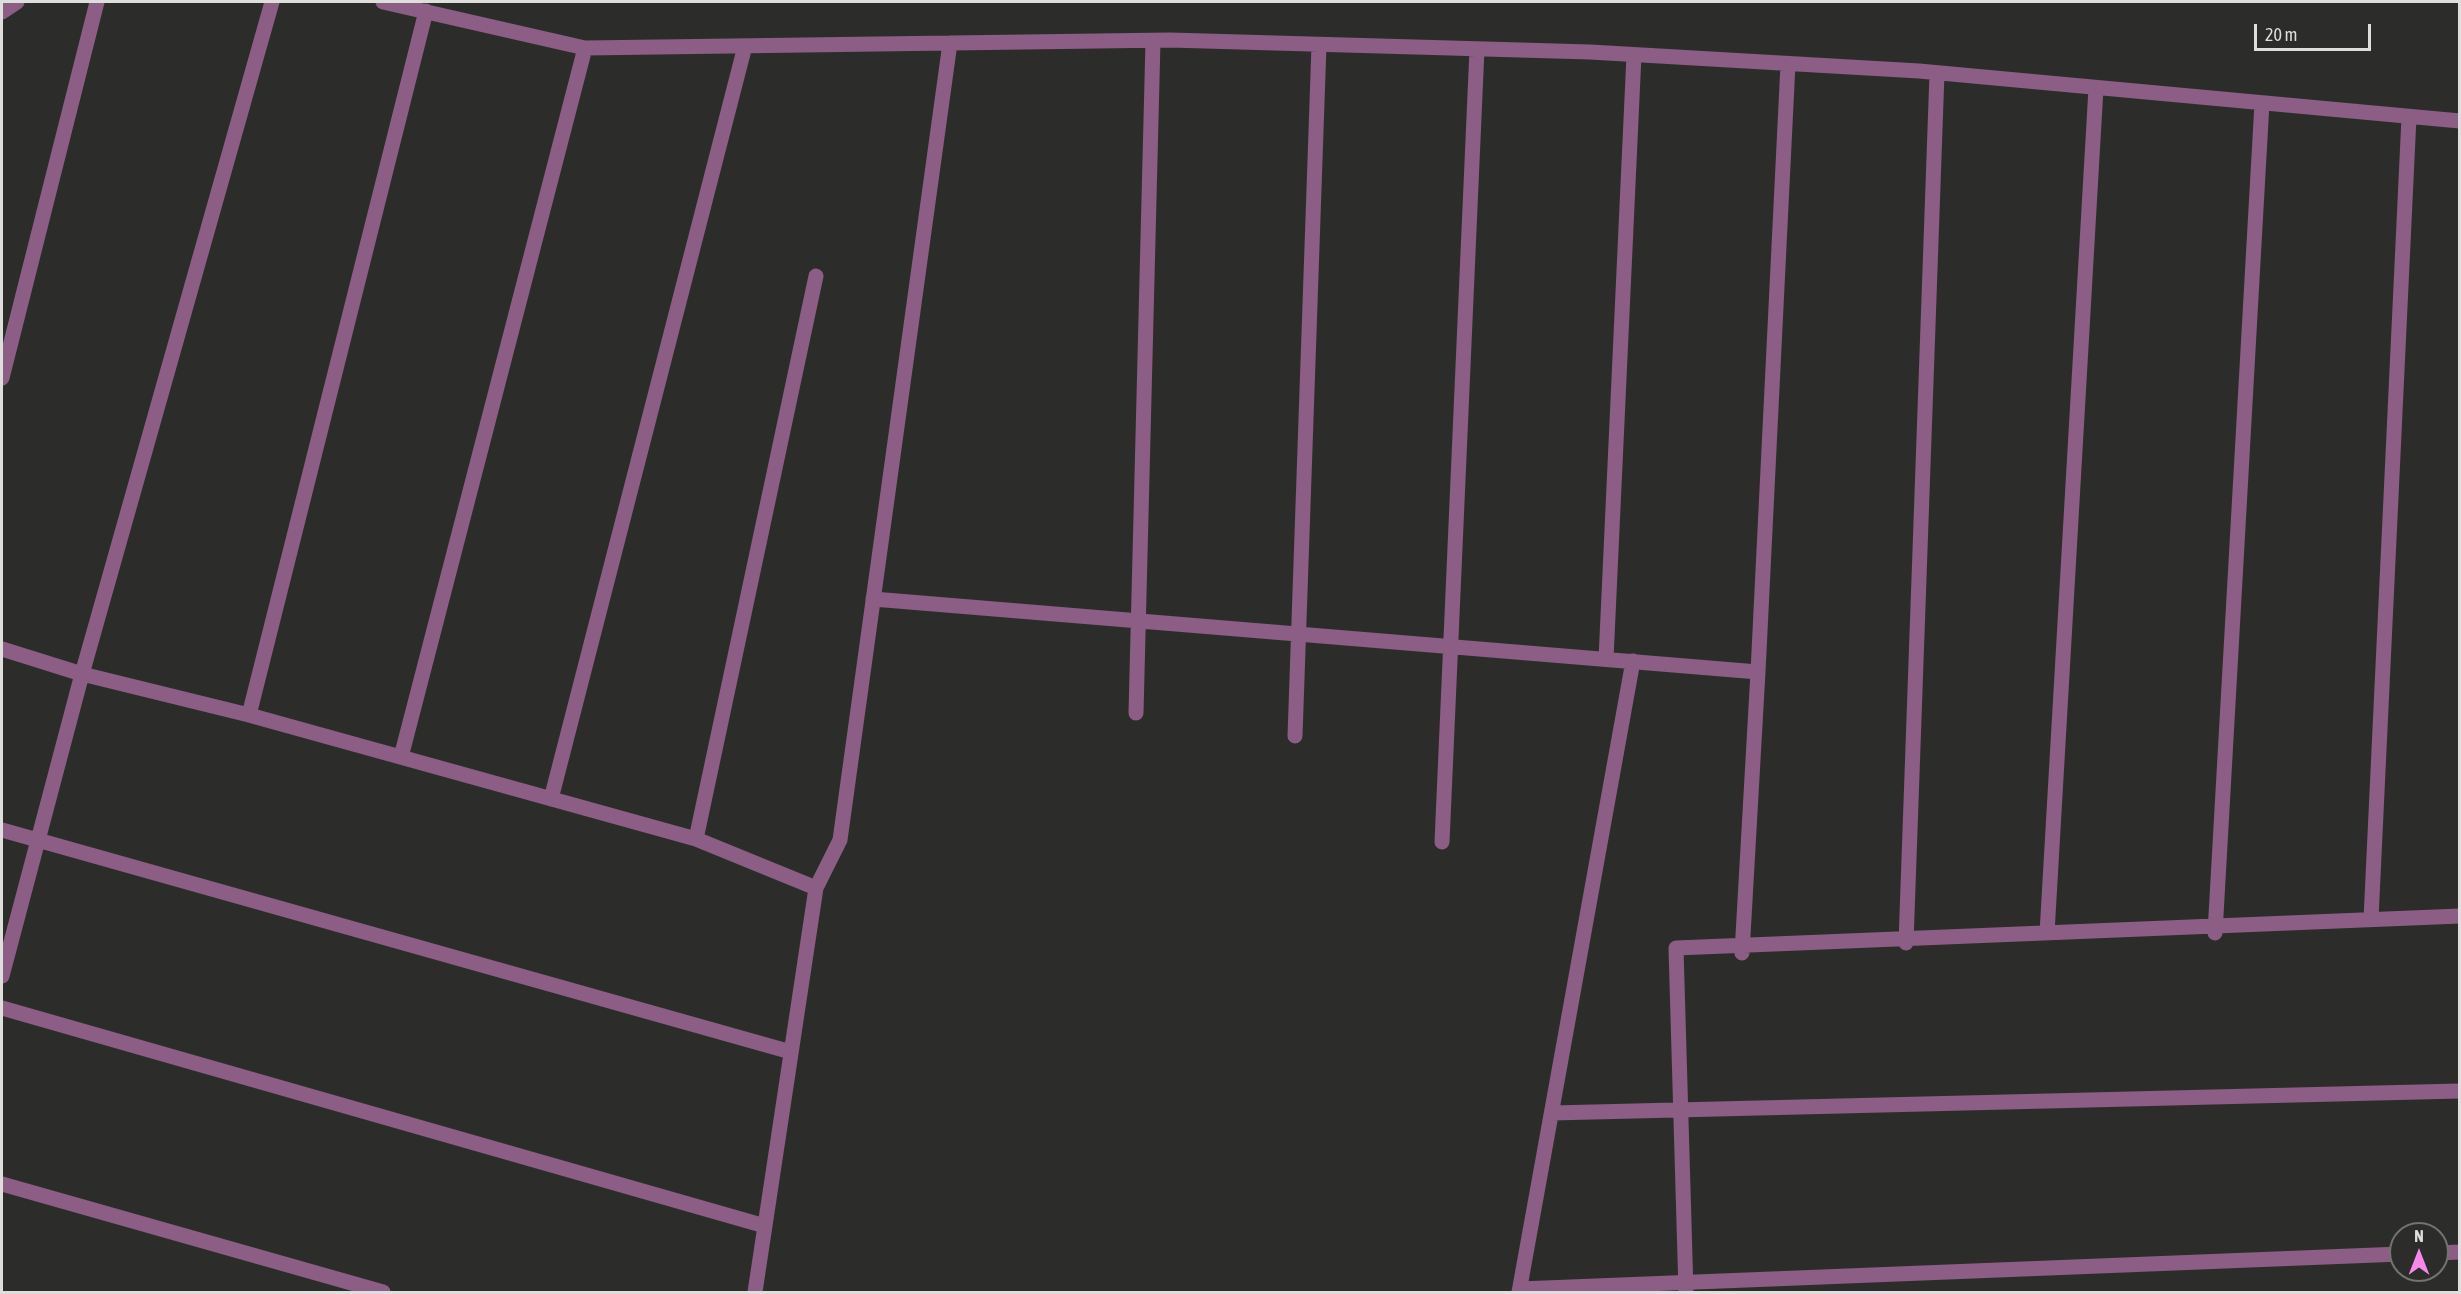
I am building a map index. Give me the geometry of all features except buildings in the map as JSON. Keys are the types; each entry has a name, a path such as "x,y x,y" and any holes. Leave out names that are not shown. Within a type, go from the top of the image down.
{"street":[{"path":"2,12 17,2"},
{"path":"2,378 97,2"},
{"path":"2,976 82,674 272,2"},
{"path":"383,2 585,48 1153,41 1634,55 1937,73 2460,121"},
{"path":"249,715 426,12"},
{"path":"1136,712 1153,41"},
{"path":"755,1293 816,888 840,840 950,43"},
{"path":"1295,736 1319,45"},
{"path":"551,799 745,46"},
{"path":"401,758 585,48"},
{"path":"1442,842 1477,49"},
{"path":"1606,659 1634,55"},
{"path":"1742,950 1788,63"},
{"path":"1906,941 1937,73"},
{"path":"2048,933 2096,88"},
{"path":"2216,929 2262,103"},
{"path":"2371,919 2409,117"},
{"path":"696,839 816,276"},
{"path":"873,599 1758,672"},
{"path":"2,649 82,674 249,715 696,839 816,888"},
{"path":"1633,661 1520,1291 1685,1288 2389,1255"},
{"path":"2,830 791,1052"},
{"path":"1685,1288 1676,948 1742,950 2048,933 2216,929 2460,916"},
{"path":"2,1008 765,1226"},
{"path":"1552,1113 2460,1092"},
{"path":"2,1184 383,1293"}]}
